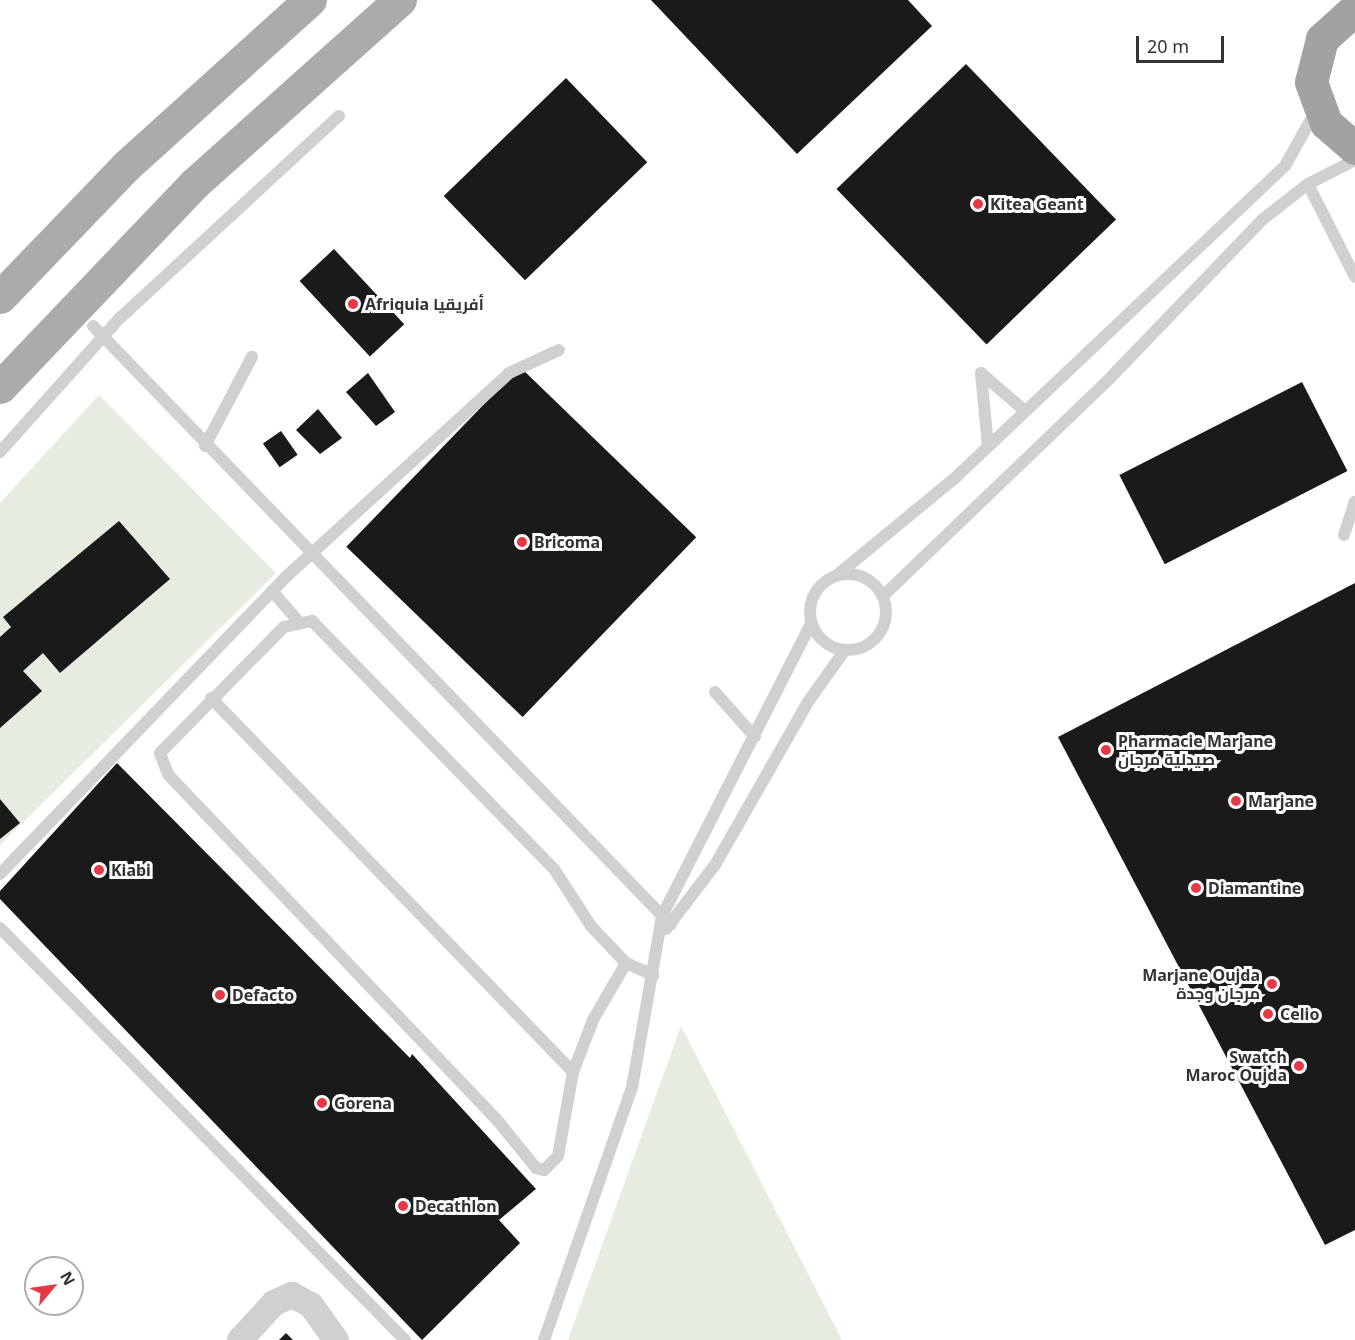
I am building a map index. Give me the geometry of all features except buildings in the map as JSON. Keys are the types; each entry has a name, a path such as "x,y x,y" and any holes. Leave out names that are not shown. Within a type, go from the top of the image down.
{"highway":[{"path":"1336,11 1313,64 1317,108 1332,130 1355,148"}],"main road":[{"path":"0,297 126,166 310,0"},
{"path":"0,387 195,183 400,0"}],"street":[{"path":"240,1340 274,1303 292,1295 311,1305 336,1340"}],"lane":[{"path":"544,1340 632,1088 661,933 812,624 812,598 988,446 1285,166 1317,108"},
{"path":"0,452 106,339 120,318 339,116"},
{"path":"812,624 821,640 845,651 862,648 882,631 883,596 1111,377 1263,219 1308,184 1355,160"},
{"path":"1308,184 1355,277"},
{"path":"93,326 205,446 316,552 667,920"},
{"path":"0,874 272,591 508,373 559,350"},
{"path":"205,446 252,357"},
{"path":"988,446 981,373 1025,411"},
{"path":"1344,535 1355,502"},
{"path":"836,576 865,578 883,596"},
{"path":"272,591 297,620 312,621 363,670 554,869 591,926 626,963 653,975"},
{"path":"297,620 211,698 164,746 161,761 168,774 498,1121 536,1168 544,1170 558,1156 573,1072 593,1020 626,963"},
{"path":"667,920 715,866 808,702 845,651"},
{"path":"715,692 755,737"},
{"path":"211,698 573,1072"},
{"path":"0,928 405,1340"}],"shaded area":[{"path":"99,395 276,573 0,845 0,503"},
{"path":"681,1026 842,1340 568,1340"}],"place":[{"name":"Kitea Geant","path":"978,204"},
{"name":"Afriquia أفريقيا","path":"353,304"},
{"name":"Bricoma","path":"522,542"},
{"name":"Pharmacie Marjane صيدلية مرجان","path":"1106,750"},
{"name":"Marjane","path":"1236,801"},
{"name":"Kiabi","path":"99,870"},
{"name":"Diamantine","path":"1196,888"},
{"name":"Marjane Oujda مرجان وجدة","path":"1272,984"},
{"name":"Defacto","path":"220,995"},
{"name":"Celio","path":"1268,1014"},
{"name":"Swatch Maroc Oujda","path":"1299,1066"},
{"name":"Gorena","path":"322,1103"},
{"name":"Decathlon","path":"403,1206"}]}
